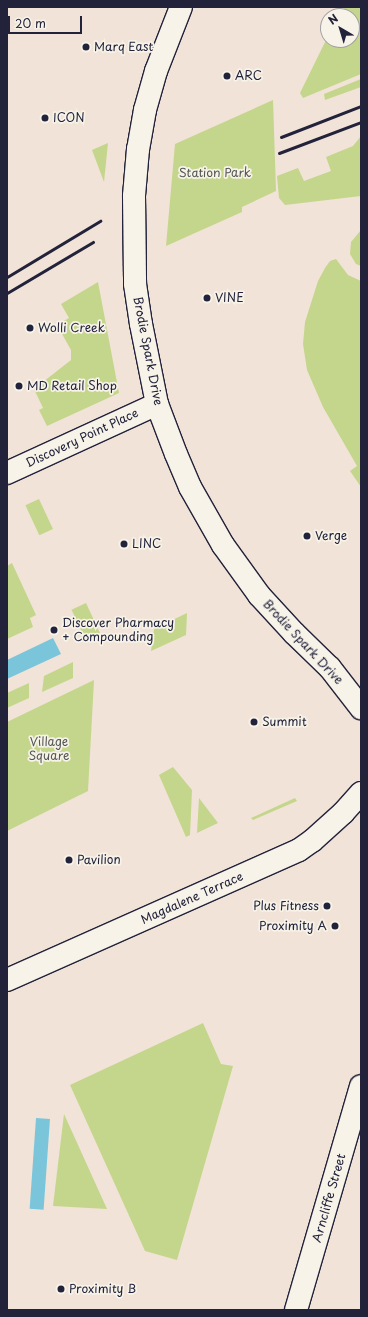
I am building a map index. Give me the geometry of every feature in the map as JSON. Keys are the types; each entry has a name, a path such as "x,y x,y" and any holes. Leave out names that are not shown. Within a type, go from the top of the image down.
{"street":[{"name":"Brodie Spark Drive","path":"180,7 156,71 145,110 138,149 134,196 135,284 142,332 157,404 190,487 227,551 259,595 294,633 330,668 361,708"},
{"name":"Discovery Point Place","path":"7,473 157,404"},
{"name":"Magdalene Terrace","path":"7,980 299,850 312,841 343,813 361,793"},
{"name":"Arncliffe Street","path":"296,1310 361,1086"}],"green space":[{"path":"361,7 361,74 303,98 300,93 322,48 360,48 360,8 344,8"},
{"path":"361,79 361,87 325,100 324,94"},
{"name":"Station Park","path":"273,100 276,191 242,207 242,212 166,246 175,144"},
{"path":"361,136 361,196 285,205 279,198 277,176 298,168 304,181 331,171 326,157 353,146"},
{"path":"108,143 104,182 92,150"},
{"path":"361,230 361,266 356,264 350,254 351,242"},
{"path":"336,259 348,275 361,281 361,487 350,471 357,466 323,407 307,370 303,344 305,322 318,281 330,261"},
{"path":"98,282 119,393 47,426 39,410 43,408 34,389 71,360 71,350 57,325 69,318 61,304"},
{"path":"39,499 53,529 39,535 25,505"},
{"path":"12,563 36,615 30,618 33,627 7,639 7,566"},
{"path":"86,603 100,633 85,640 71,610"},
{"path":"187,613 186,635 151,651 154,629"},
{"path":"73,662 73,678 42,692 44,676"},
{"name":"Village Square","path":"94,680 88,791 7,831 7,722"},
{"path":"29,683 29,698 7,708 7,693"},
{"path":"173,767 192,790 190,835 186,837 159,775"},
{"path":"199,798 218,823 197,833"},
{"path":"295,798 297,801 253,820 251,818"},
{"path":"203,1023 221,1064 233,1066 177,1260 145,1251 70,1085"},
{"path":"64,1114 107,1209 53,1206"}],"water":[{"path":"53,638 61,654 7,679 7,660"},
{"path":"36,1118 50,1119 44,1210 30,1209"}],"railway":[{"path":"281,137 361,106"},
{"path":"279,153 361,122"},
{"path":"7,277 100,221"},
{"path":"7,293 93,242"}],"place":[{"name":"Marq East","path":"86,47"},
{"name":"ARC","path":"227,76"},
{"name":"ICON","path":"45,118"},
{"name":"VINE","path":"207,298"},
{"name":"Wolli Creek","path":"30,328"},
{"name":"MD Retail Shop","path":"19,386"},
{"name":"Verge","path":"307,536"},
{"name":"LINC","path":"124,544"},
{"name":"Discover Pharmacy + Compounding","path":"54,630"},
{"name":"Summit","path":"254,722"},
{"name":"Pavilion","path":"69,860"},
{"name":"Plus Fitness","path":"327,906"},
{"name":"Proximity A","path":"335,926"},
{"name":"Proximity B","path":"61,1289"}]}
